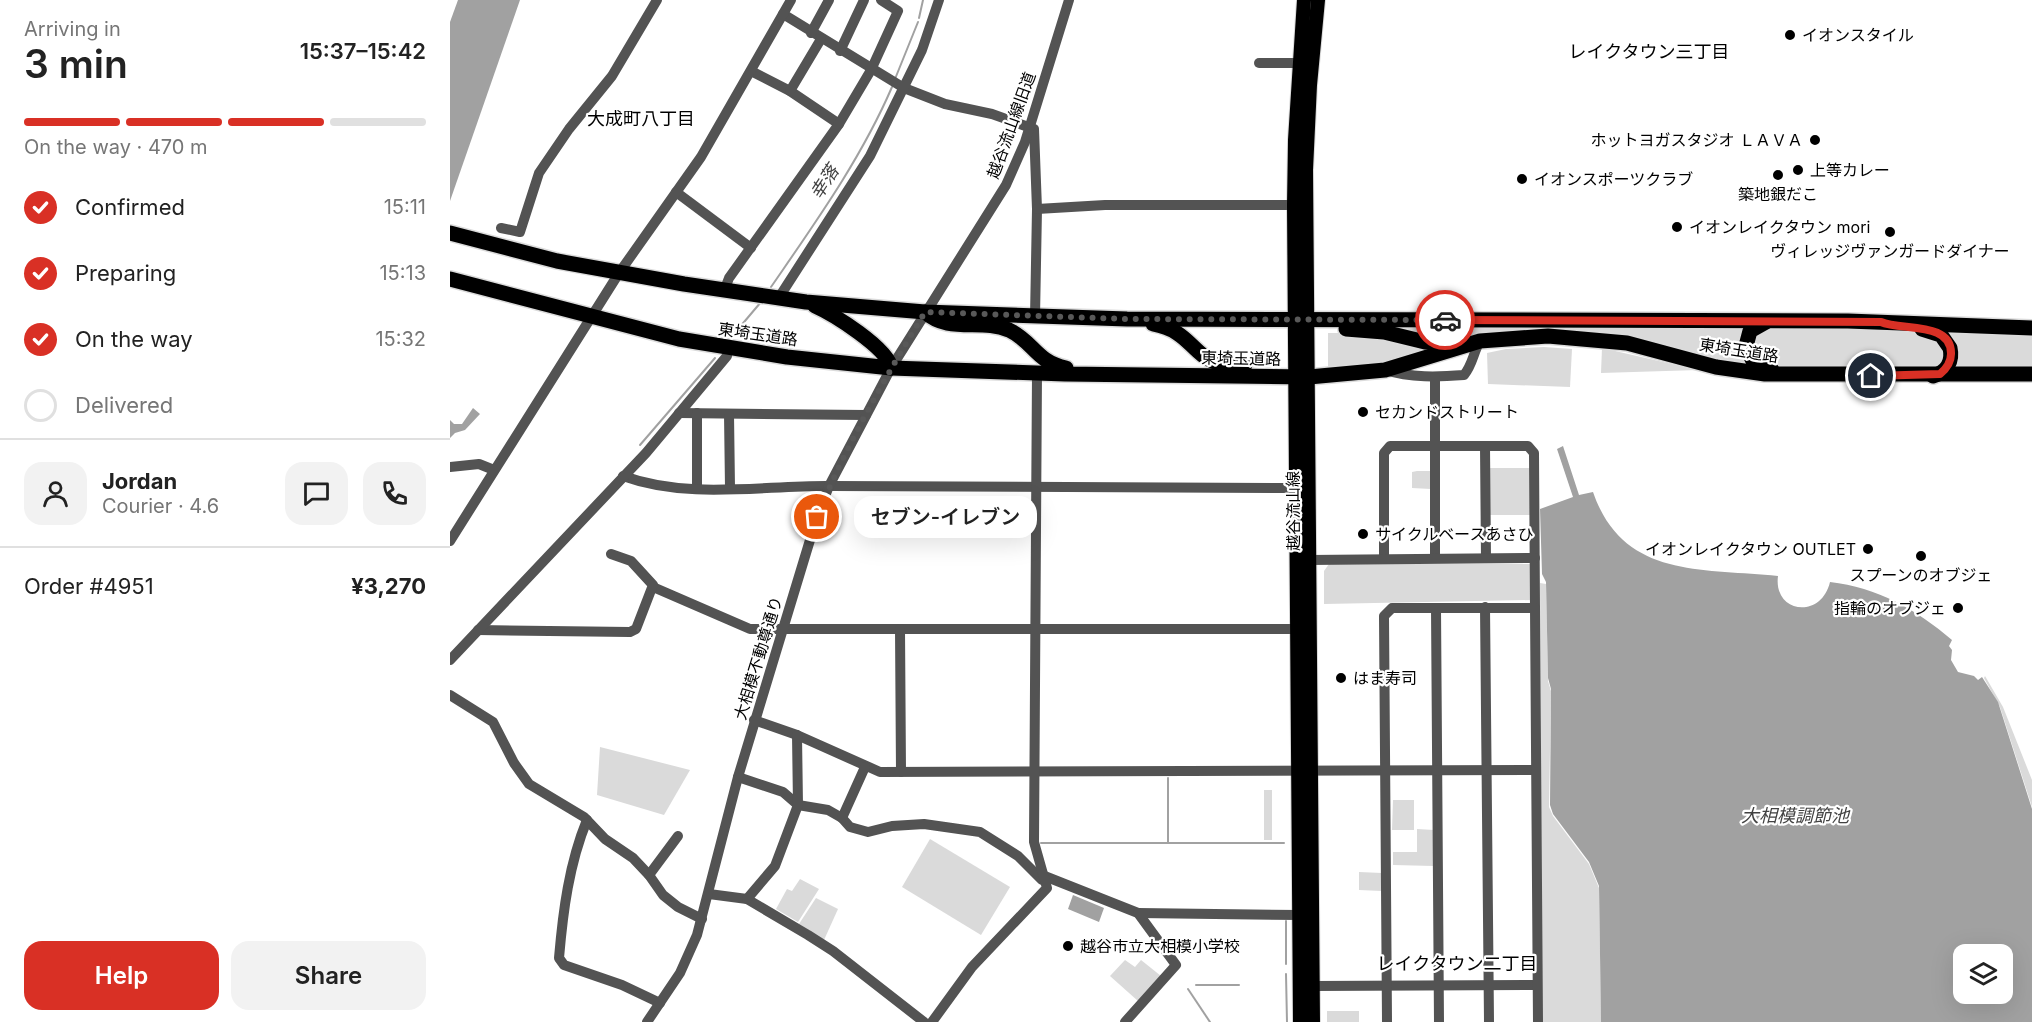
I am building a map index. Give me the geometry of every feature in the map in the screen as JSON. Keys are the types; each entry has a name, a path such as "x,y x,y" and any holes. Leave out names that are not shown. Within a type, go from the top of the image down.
{"highway":[{"name":"東埼玉道路","path":"450,233 557,261 724,291 778,299 925,312 1035,317 1303,322 1881,322 2030,329"},
{"name":"東埼玉道路","path":"455,281 591,318 728,348 891,368 1101,374 1300,374 1385,370 1480,341 1548,336 1596,338 1641,346 1740,371 1813,376 2032,374"},
{"path":"807,302 830,313 887,356 891,368"},
{"path":"925,312 942,324 1010,330 1023,339 1046,362 1101,374"},
{"path":"1127,319 1176,331 1206,357 1217,363 1300,374"},
{"path":"1768,321 1755,327 1747,336 1746,346 1753,361 1771,370 1813,376"},
{"path":"1303,322 1367,330 1425,342 1480,341"},
{"path":"1881,322 1898,327 1935,331 1944,338 1951,352 1949,364 1942,372 1933,376"}],"main road":[{"name":"越谷流山線","path":"1303,322 1294,205 1305,0"},
{"name":"越谷流山線","path":"1313,1022 1304,772 1296,629 1296,488 1307,138 1318,0"},
{"name":"越谷流山線","path":"1300,374 1309,560 1299,915 1300,1022"}],"street":[{"path":"501,228 520,232 539,173 569,129 612,76 657,0"},
{"path":"450,541 619,273 701,157 791,0"},
{"path":"811,33 829,0"},
{"path":"840,51 864,0"},
{"path":"724,291 729,278 839,124 871,70 898,11 881,0"},
{"path":"778,299 870,156 922,50 939,0"},
{"name":"越谷流山線旧道","path":"925,312 1006,185 1030,126 1069,0"},
{"path":"783,14 871,70 904,88 945,104 1030,126 1035,134 1037,209 1035,317"},
{"path":"790,91 821,39"},
{"path":"1259,63 1300,63"},
{"path":"751,71 790,91 839,124"},
{"path":"676,192 752,248"},
{"path":"1037,209 1105,205 1294,205"},
{"name":"大相模不動尊通り","path":"647,1022 690,952 702,919 754,720 829,486 891,368 925,312"},
{"path":"1385,370 1399,374 1435,377 1464,375 1472,366 1474,350 1480,341"},
{"path":"450,660 623,476 727,356 728,348"},
{"path":"932,1022 972,967 1038,899 1044,879 1034,842 1037,373"},
{"path":"1435,377 1435,558"},
{"path":"679,413 866,415"},
{"path":"697,413 697,488"},
{"path":"729,414 730,488"},
{"path":"1384,559 1384,453 1390,446 1528,446 1534,453 1538,1022"},
{"path":"1485,446 1485,558"},
{"path":"450,467 479,464 494,470"},
{"path":"623,476 663,486 697,488 829,486 1296,488"},
{"path":"611,554 631,561 653,586 750,629 1296,629"},
{"path":"1309,560 1535,558"},
{"path":"478,630 630,632 636,629 653,586"},
{"path":"1485,607 1488,1022"},
{"path":"1388,1022 1384,616 1392,608 1535,608"},
{"path":"1436,608 1439,1022"},
{"path":"900,629 901,772"},
{"path":"450,695 493,722 514,763 529,784 587,820 649,875 663,895 678,907 702,919"},
{"path":"754,720 797,735 876,772 1486,772 1535,770"},
{"path":"747,899 775,866 798,805 797,735"},
{"path":"842,818 865,767"},
{"path":"738,777 783,792 798,805 828,810 842,818 850,827 868,832 892,826 924,824 980,831 1018,856 1044,879 1138,913 1299,915"},
{"path":"587,820 577,844 568,882 559,958 564,965 622,985 660,1003"},
{"path":"649,875 678,836"},
{"path":"709,894 747,899 832,951 924,1022"},
{"path":"1125,1022 1176,965 1138,913"},
{"path":"1312,986 1538,985"}],"shaded area":[{"path":"1368,325 1748,325 1754,369 1649,343 1493,336 1425,338"},
{"path":"1771,326 1871,327 1928,333 1943,342 1945,359 1934,369 1773,366 1754,354 1753,336"},
{"path":"1947,330 2032,335 2032,369 1951,371 1956,345"},
{"path":"1328,333 1363,333 1443,346 1386,364 1328,370"},
{"path":"1544,347 1572,349 1570,387 1488,384 1487,353 1506,349"},
{"path":"1602,348 1698,370 1601,373"},
{"path":"1489,468 1530,468 1530,515 1489,515"},
{"path":"1431,471 1431,489 1412,488 1412,472"},
{"path":"1329,564 1530,564 1532,600 1324,604 1324,571"},
{"path":"1540,583 1546,584 1548,681 1551,691 1549,807 1553,816 1589,864 1599,888 1601,1022 1542,1022"},
{"path":"1985,676 2003,707 2032,780 2032,807 2000,707"},
{"path":"600,747 690,770 664,815 597,795"},
{"path":"1264,790 1272,790 1272,840 1264,840"},
{"path":"1393,800 1414,800 1414,830 1392,830"},
{"path":"1417,829 1434,830 1434,866 1393,865 1393,852 1417,852"},
{"path":"930,839 1010,887 981,935 902,887"},
{"path":"1359,872 1382,873 1382,891 1359,890"},
{"path":"800,879 819,889 798,922 776,909 787,889 792,891"},
{"path":"816,898 838,909 824,940 799,924"},
{"path":"1125,960 1135,967 1141,960 1161,976 1138,1001 1110,976"},
{"path":"1327,1011 1359,1011 1359,1022 1327,1022"}],"water":[{"path":"458,0 520,0 450,201 450,22"},
{"path":"473,408 480,414 465,430 455,433 450,438 450,420 454,424 462,424"},
{"name":"大相模調節池","path":"1563,446 1579,495 1593,492 1606,520 1624,541 1645,555 1668,564 1694,569 1778,576 1778,588 1783,598 1799,607 1808,607 1817,602 1825,594 1830,582 1864,589 1910,610 1952,640 1949,646 1952,650 1951,660 1958,672 1974,676 1978,680 1982,677 1998,702 2032,809 2032,1022 1601,1022 1599,886 1589,862 1553,814 1550,805 1551,689 1548,678 1546,582 1542,574 1540,509 1573,497 1557,449"},
{"path":"1073,895 1104,908 1099,922 1068,909"}],"waterway":[{"name":"幸落","path":"919,18 923,0"},
{"name":"幸落","path":"895,79 918,22"},
{"name":"幸落","path":"771,287 852,165 892,87"},
{"name":"幸落","path":"728,341 761,302"},
{"name":"幸落","path":"640,445 715,358"},
{"path":"1168,778 1168,843"},
{"path":"1041,843 1284,843"},
{"path":"1286,921 1286,964"},
{"path":"1286,974 1287,1022"},
{"path":"1196,985 1239,985"},
{"path":"1188,989 1210,1022"}],"way so far":[{"path":"817,517 829,486 858,430 891,368 925,312 1127,319 1445,320"}],"place":[{"name":"イオンスタイル","path":"1790,35"},
{"name":"ホットヨガスタジオ ＬＡＶＡ","path":"1815,140"},
{"name":"上等カレー","path":"1798,170"},
{"name":"築地銀だこ","path":"1778,175"},
{"name":"イオンスポーツクラブ","path":"1522,179"},
{"name":"イオンレイクタウン mori","path":"1677,227"},
{"name":"ヴィレッジヴァンガードダイナー","path":"1890,232"},
{"name":"セカンドストリート","path":"1363,412"},
{"name":"セブン-イレブン","path":"817,517"},
{"name":"サイクルベースあさひ","path":"1363,534"},
{"name":"イオンレイクタウン OUTLET","path":"1868,549"},
{"name":"スプーンのオブジェ","path":"1921,556"},
{"name":"指輪のオブジェ","path":"1958,608"},
{"name":"はま寿司","path":"1341,678"},
{"name":"越谷市立大相模小学校","path":"1068,946"}],"district":[{"name":"レイクタウン三丁目","path":"1649,51"},
{"name":"大成町八丁目","path":"641,118"},
{"name":"レイクタウン二丁目","path":"1457,963"}],"route":[{"path":"1445,320 1881,322 1898,327 1935,331 1948,342 1951,352 1949,364 1940,374 1871,376"}]}
